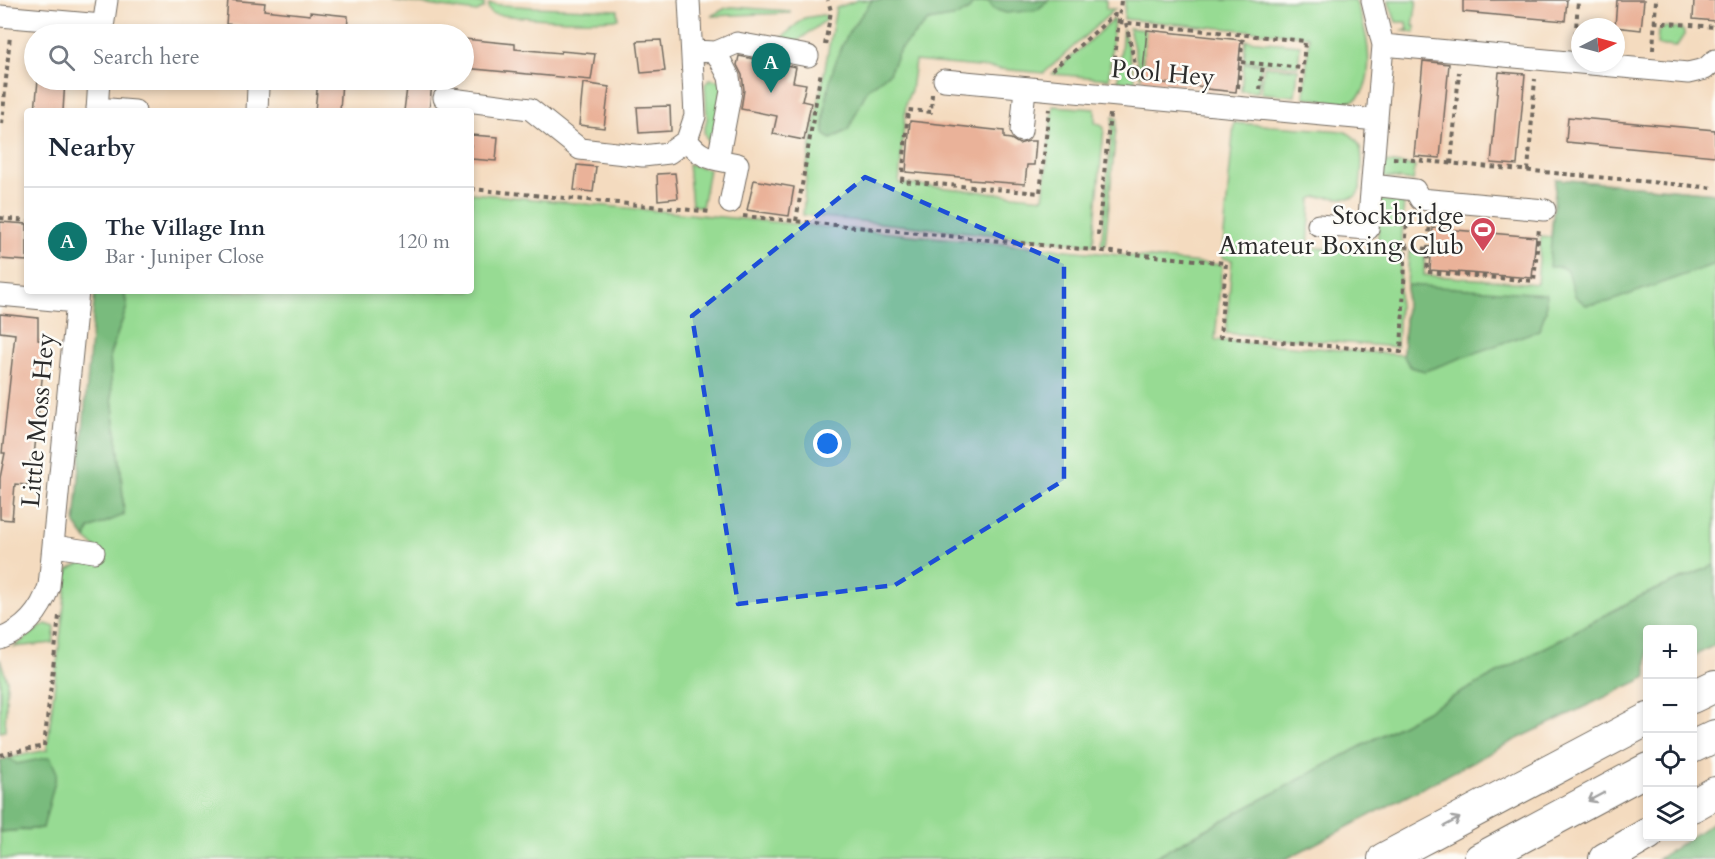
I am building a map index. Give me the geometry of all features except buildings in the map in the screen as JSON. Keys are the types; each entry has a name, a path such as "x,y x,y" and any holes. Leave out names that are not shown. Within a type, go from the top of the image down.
{"highway":[{"path":"1697,695 1715,686"},
{"path":"1387,856 1643,721"},
{"path":"1697,745 1715,736"},
{"path":"1480,859 1643,771"},
{"path":"1697,803 1715,793"},
{"path":"1605,859 1643,836"}],"street":[{"path":"103,24 107,0"},
{"path":"444,98 530,109 580,148 643,156 669,153 687,140 695,116 689,0"},
{"path":"1318,225 1368,229 1383,45 1372,0"},
{"path":"6,16 61,24"},
{"path":"692,51 716,52 738,44 818,56"},
{"path":"1383,45 1571,63"},
{"path":"716,52 729,77 731,91 718,160"},
{"path":"1625,67 1688,73 1705,69 1715,60"},
{"name":"Pool Hey","path":"944,80 1377,120"},
{"path":"1021,131 1040,89"},
{"path":"97,108 98,90"},
{"path":"256,108 258,90"},
{"path":"687,140 701,155 738,164 729,210"},
{"path":"1371,185 1415,190 1420,199 1542,209"},
{"path":"0,295 77,297"},
{"name":"Little Moss Hey","path":"0,639 12,635 36,614 50,586 77,297"},
{"path":"54,546 94,552"}],"path":[{"path":"796,221 818,56 831,11 828,0"},
{"path":"1577,18 1578,0"},
{"path":"1651,69 1656,0"},
{"path":"944,80 933,79 931,112 908,110 902,181 1040,193 1040,89 1047,74 1114,15 1120,15"},
{"path":"2,123 6,16"},
{"path":"1119,22 1305,41 1300,113"},
{"path":"1654,22 1715,27"},
{"path":"1126,23 1139,83 1137,98"},
{"path":"1237,107 1243,35"},
{"path":"1451,164 1461,52"},
{"path":"1528,171 1537,60"},
{"path":"1241,62 1303,68"},
{"path":"1258,109 1263,64"},
{"path":"1374,157 1715,188"},
{"path":"474,189 729,210 796,221 1226,263 1220,337 1401,352 1408,189"},
{"path":"1432,200 1426,272 1534,281 1542,209"},
{"path":"0,218 24,221"},
{"path":"1406,247 1428,249"},
{"path":"0,755 44,746 62,588 50,586"}],"highlighted area":[{"path":"865,177 1064,264 1064,480 895,585 738,604 692,316"}],"green space":[{"path":"392,0 484,3 484,8 477,12"},
{"path":"858,0 872,0 849,32 824,113 824,133 831,139 848,130 867,90 889,73 900,49 928,21 957,16 972,4 989,1 1037,10 1049,0 1106,0 1106,9 1115,9 1044,73 915,61 911,90 906,102 899,183 1043,198 1053,106 1095,109 1095,123 1104,128 1093,245 803,215 807,166 836,8"},
{"path":"872,0 1049,0 1037,10 1006,13 994,9 988,1 972,4 969,10 957,16 928,21 900,49 889,73 867,90 848,130 831,139 824,134 824,121 833,70 853,25"},
{"path":"1125,0 1355,0 1367,40 1369,61 1366,83 1356,99 1347,102 1304,97 1309,38 1307,36 1124,19"},
{"path":"1388,0 1417,0 1413,26 1415,26 1415,33 1402,30 1408,30 1407,22 1396,22"},
{"path":"489,4 618,10 618,19 555,19 492,14 488,8"},
{"path":"732,7 790,11 790,13 711,16"},
{"path":"827,16 827,19 795,43 779,40 804,18"},
{"path":"1114,19 1109,79 1052,74"},
{"path":"1665,27 1681,29 1684,32 1676,47 1657,45 1658,32"},
{"path":"1123,28 1136,83 1118,81"},
{"path":"1129,28 1146,30 1141,78"},
{"path":"1246,40 1300,45 1298,66 1244,61"},
{"path":"1244,63 1261,65 1258,92 1241,91"},
{"path":"1264,66 1298,69 1295,96 1261,93"},
{"path":"710,79 723,81 714,148 709,144 704,133 707,118 705,84"},
{"path":"1113,117 1117,118 1105,246 1101,246"},
{"path":"1234,123 1343,131 1357,141 1362,155 1360,189 1354,197 1350,198 1318,197 1311,200 1308,247 1376,252 1382,195 1404,197 1397,347 1226,333 1232,260 1222,258"},
{"path":"1385,162 1415,166 1413,181 1383,177"},
{"path":"688,164 709,169 702,207 692,205"},
{"path":"1556,179 1715,193 1715,565 1641,596 1151,859 0,859 0,832 43,828 31,762 16,764 9,758 47,750 68,570 93,557 95,547 86,539 89,529 124,514 112,398 110,354 127,307 125,294 474,294 474,193 1222,265 1215,340 1403,355 1409,251 1425,252 1424,275 1537,284 1541,236 1551,237"},
{"path":"1556,179 1715,193 1715,264 1608,302 1586,305 1575,296 1568,271 1561,267 1549,267"},
{"path":"1407,285 1546,294 1546,311 1539,330 1425,371 1410,367 1403,355"},
{"path":"95,294 125,294 127,307 110,354 112,398 124,515 89,529 86,539 75,524"},
{"path":"1715,565 1715,645 1697,654 1697,625 1643,625 1643,679 1511,742 1286,859 1151,859 1641,596"},
{"path":"46,624 55,627 53,643 13,647 38,629"},
{"path":"0,659 7,680 5,731 0,732"},
{"path":"50,757 57,773 43,828 0,832 0,760 9,758 17,764"},
{"path":"1715,821 1715,859 1658,859 1685,841 1697,841 1697,833"}],"place":[{"name":"The Village Inn","path":"771,93"},
{"name":"Stockbridge Amateur Boxing Club","path":"1483,253"}]}
